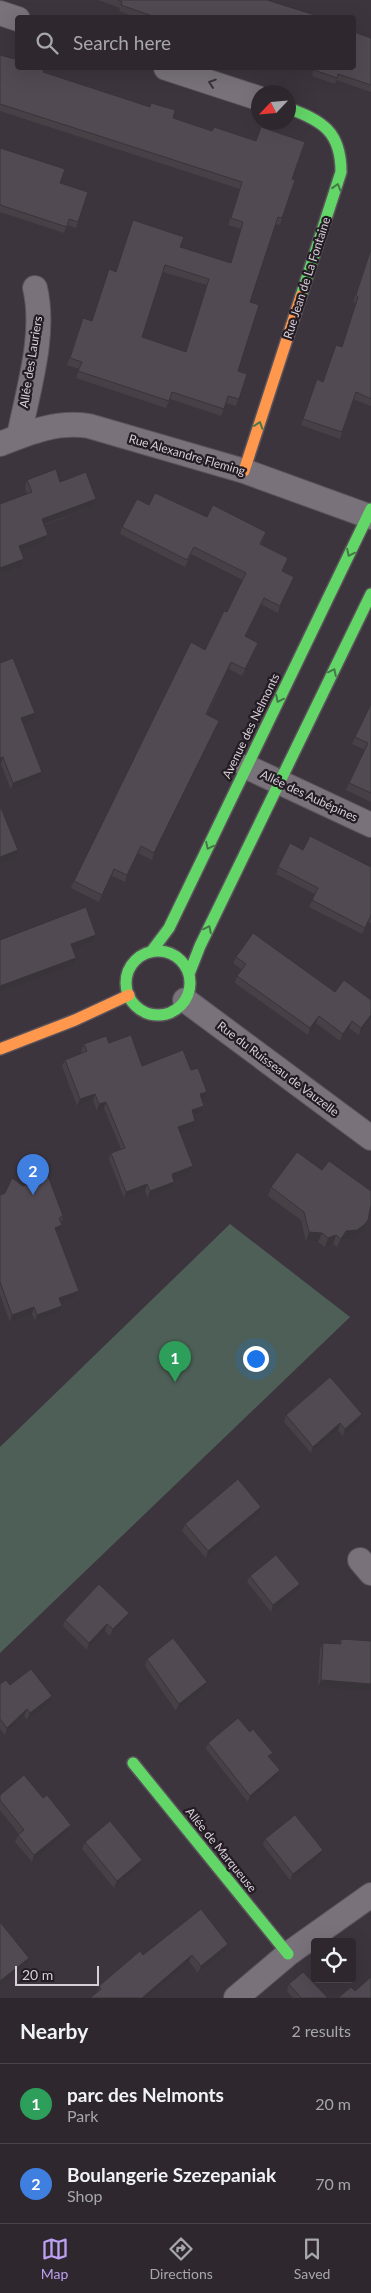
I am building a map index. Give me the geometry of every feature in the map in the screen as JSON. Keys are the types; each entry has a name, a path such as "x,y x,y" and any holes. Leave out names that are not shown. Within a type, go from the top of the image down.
{"street":[{"path":"0,13 15,18"},
{"path":"172,70 251,96"},
{"name":"Rue Jean de La Fontaine","path":"244,471 341,172 341,152 335,138 327,127 316,118 296,111"},
{"name":"Allée des Lauriers","path":"10,440 39,326 39,307 35,288"},
{"name":"Rue Alexandre Fleming","path":"10,440 43,428 74,424 89,426 244,471 370,514"},
{"name":"Avenue des Nelmonts","path":"129,995 127,976 131,966 144,954 151,952 169,928 370,514"},
{"path":"189,974 200,946 371,594"},
{"name":"Allée des Aubépines","path":"246,767 371,825"},
{"path":"0,1049 75,1020 129,995 134,1004 151,1014 170,1013 185,1000 190,983 189,974 185,965 170,953 151,952"},
{"name":"Rue du Ruisseau de Vauzelle","path":"185,1000 371,1138"},
{"name":"Allée de Marqueuse","path":"132,1762 288,1954"},
{"path":"236,1998 288,1954 371,1895"}],"green space":[{"path":"230,1224 350,1317 0,1653 0,1447"}],"building":[{"path":"118,0 267,0 315,15 149,15 121,5 122,2"},
{"path":"356,33 371,38 371,85 338,74 337,78 314,70 356,70"},
{"path":"0,55 15,59 15,70 44,70 43,72 150,107 151,103 175,110 173,118 212,131 214,127 256,141 260,130 270,130 305,142 292,179 295,180 282,218 278,217 250,302 259,305 238,371 247,374 239,399 228,396 224,409 172,392 169,401 78,371 82,362 70,358 83,318 92,321 109,269 116,272 133,220 184,237 180,247 231,263 243,222 231,218 242,182 0,104","holes":["165,265 209,279 186,352 142,337"]},
{"path":"0,148 65,169 60,183 88,192 78,222 69,219 67,227 0,205"},
{"path":"371,249 371,399 356,392 342,432 303,419 317,379 323,382 336,345 342,347"},
{"path":"56,469 60,482 86,472 96,499 42,519 48,535 19,546 24,559 0,568 0,504 32,492 27,480"},
{"path":"155,493 207,517 213,505 266,532 260,544 288,558 282,571 294,577 280,606 264,598 245,636 258,643 245,669 231,662 206,714 219,721 154,853 141,846 127,875 114,869 102,895 74,881 191,642 205,650 224,611 227,612 246,573 194,547 187,560 122,527 137,499 149,505"},
{"path":"13,658 35,713 21,718 42,772 13,783 3,757 0,758 0,663"},
{"path":"371,704 371,793 349,783 368,743 355,737"},
{"path":"0,809 18,850 0,857"},
{"path":"310,836 371,867 371,915 365,928 312,900 318,888 278,867 290,843 303,850"},
{"path":"86,907 96,935 71,944 76,958 0,986 0,940"},
{"path":"253,933 335,992 344,980 371,1000 371,1015 361,1028 352,1021 343,1034 319,1016 310,1028 237,976 246,964 236,957"},
{"path":"131,1035 142,1066 183,1050 191,1070 198,1068 207,1092 200,1094 204,1106 192,1110 195,1121 178,1127 193,1166 172,1174 174,1182 150,1191 147,1184 126,1192 111,1153 125,1148 106,1102 99,1104 95,1094 80,1099 65,1060 87,1051 84,1044 106,1036 109,1043"},
{"path":"297,1152 322,1170 329,1161 371,1191 371,1205 368,1220 365,1224 357,1230 346,1231 341,1239 336,1235 328,1238 322,1233 309,1232 304,1212 271,1187"},
{"path":"48,1176 63,1216 59,1218 62,1225 55,1228 79,1291 59,1298 62,1306 37,1315 34,1307 12,1315 0,1282 0,1195 5,1193 12,1178 23,1186"},
{"path":"330,1377 362,1414 345,1429 340,1423 313,1447 286,1415"},
{"path":"238,1479 261,1507 208,1551 185,1524"},
{"path":"276,1555 300,1584 273,1605 250,1576"},
{"path":"99,1584 129,1613 113,1629 107,1624 89,1643 65,1620"},
{"path":"173,1638 207,1682 179,1704 147,1659"},
{"path":"341,1639 371,1641 371,1684 321,1680 323,1643 341,1644"},
{"path":"31,1669 52,1696 30,1713 27,1709 7,1728 0,1719 0,1684 6,1680 10,1685"},
{"path":"238,1718 250,1732 253,1729 273,1753 268,1756 280,1770 250,1796 208,1743"},
{"path":"24,1775 43,1798 47,1795 71,1825 34,1855 18,1835 24,1830 0,1800 0,1795"},
{"path":"295,1815 323,1850 293,1874 265,1839"},
{"path":"110,1821 142,1860 117,1881 85,1842"},
{"path":"201,1909 228,1944 201,1966 192,1955 142,1998 90,1998 101,1989 99,1986 140,1951 143,1955"},
{"path":"0,1922 29,1958 0,1981"},
{"path":"303,1972 311,1980 311,1983 314,1983 328,1998 301,1998 289,1984"},
{"path":"371,1977 371,1998 338,1998 351,1987 355,1991"}],"traffic: fast":[{"path":"296,111 320,123 328,130 338,147 341,172 301,296"},
{"path":"151,952 169,928 371,509"},
{"path":"189,974 200,946 371,594"},
{"path":"158,951 176,957 184,965 190,983 184,1001 176,1009 158,1015 140,1009 132,1001 126,983 132,965 140,957 158,951"},
{"path":"133,1763 288,1954"}],"traffic: slow":[{"path":"244,471 301,296"},
{"path":"0,1049 75,1020 129,995"}],"place":[{"name":"Boulangerie Szezepaniak","path":"33,1195"},
{"name":"parc des Nelmonts","path":"175,1382"}]}
